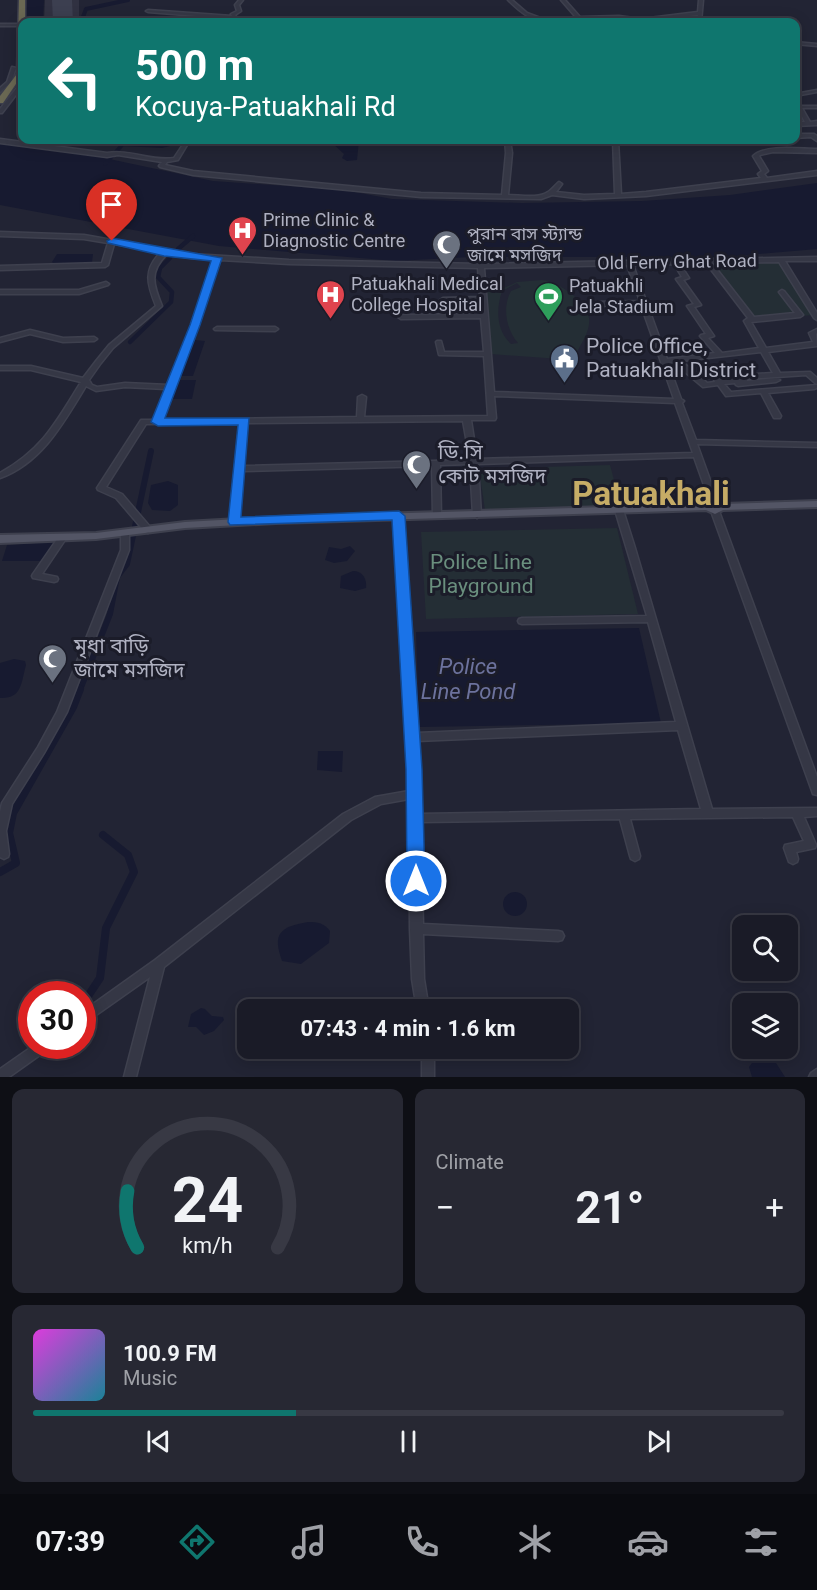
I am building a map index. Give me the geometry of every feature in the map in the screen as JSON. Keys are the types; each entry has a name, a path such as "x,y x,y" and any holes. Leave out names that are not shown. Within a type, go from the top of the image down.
{"highway":[{"path":"22,0 22,18"},
{"path":"0,101 18,77"}],"main road":[{"path":"0,539 125,533 144,528 234,522 817,504"}],"street":[{"path":"234,18 233,15 239,11 237,5 241,0"},
{"path":"510,0 525,14 537,18"},
{"path":"563,0 579,18"},
{"path":"699,18 701,0"},
{"path":"148,11 216,18"},
{"path":"658,18 700,13"},
{"path":"606,18 626,18"},
{"path":"0,25 18,25"},
{"path":"800,43 817,45"},
{"path":"0,91 9,82 14,68"},
{"path":"8,116 0,114 18,90"},
{"path":"800,94 817,91"},
{"path":"800,107 817,107"},
{"path":"800,109 808,123"},
{"path":"800,124 817,123"},
{"path":"800,136 812,135 817,139"},
{"path":"0,141 18,143"},
{"path":"25,144 107,154 118,153 165,161 176,159 185,144"},
{"path":"505,197 509,153 508,144"},
{"path":"615,144 618,195"},
{"path":"765,180 761,174 765,171 756,156 758,154 786,150 817,151"},
{"path":"165,161 162,166 193,173 421,195 505,197 541,197 552,194 584,197 618,195 817,173"},
{"path":"552,194 559,184"},
{"name":"Old Ferry Ghat Road","path":"0,234 112,241 164,253 217,258 482,266 817,259"},
{"path":"0,268 105,265 112,241"},
{"path":"0,476 42,448 99,361 159,306 150,284 151,270 164,253"},
{"path":"158,422 195,325 217,258"},
{"path":"782,261 817,318"},
{"path":"629,262 680,400 715,507 817,791"},
{"path":"708,262 752,319"},
{"path":"677,263 686,278 679,279 698,305 690,306 711,336 703,336 720,355"},
{"path":"144,528 119,496 101,486 144,422 492,418 482,266"},
{"path":"0,291 79,292 106,284"},
{"path":"777,374 747,321 800,315 782,292"},
{"path":"443,300 484,299"},
{"path":"596,304 644,303"},
{"path":"401,316 484,316"},
{"path":"217,329 275,329"},
{"path":"665,361 817,342 812,333 817,331"},
{"path":"0,340 30,332 63,340 94,339"},
{"path":"439,342 441,354 488,354"},
{"path":"675,360 699,378 715,375 729,394 815,383"},
{"path":"0,368 31,368 86,381 89,386 96,389 126,386 170,387"},
{"path":"721,384 777,374 808,372 815,383"},
{"path":"721,384 815,383"},
{"path":"763,390 777,416"},
{"path":"492,393 680,400"},
{"path":"360,420 362,397"},
{"path":"467,420 474,463 477,515"},
{"path":"234,522 244,421"},
{"path":"694,442 817,445"},
{"path":"240,469 698,455"},
{"path":"436,464 437,515"},
{"path":"619,510 652,619 680,726 708,814"},
{"path":"399,516 415,794 416,929 422,999"},
{"path":"4,854 1,831 7,803 41,750 72,689 125,550 125,533"},
{"path":"54,579 36,576 63,537"},
{"path":"522,621 652,619"},
{"path":"412,737 680,726"},
{"path":"96,1009 159,964 347,817 379,800 415,794"},
{"path":"416,818 817,812"},
{"path":"793,859 789,848 811,845 796,813"},
{"path":"624,815 635,856"},
{"path":"416,929 558,936"},
{"path":"130,1077 159,964"},
{"path":"0,1076 24,1059"},
{"path":"428,1059 428,1077"}],"shaded area":[{"path":"45,0 79,0 79,18 44,18"}],"green space":[{"path":"780,262 814,315 753,319 711,264"},
{"name":"Patuakhli Jela Stadium","path":"549,281 570,293 587,311 589,327 576,354 560,359 491,354 484,288 504,288 517,282","holes":["517,283 521,287 511,291 508,297 506,311 508,325 518,343 511,344 500,326 499,305 502,291"]},
{"path":"610,465 621,506 485,510 479,469"},
{"name":"Police Line Playground","path":"617,528 638,614 426,619 421,532"}],"water":[{"path":"27,0 44,0 43,18 25,18"},
{"path":"0,144 95,156 213,181 344,190 392,199 522,203 642,201 730,195 817,183 817,249 723,257 471,257 395,261 219,246 0,205"},
{"path":"333,144 359,144 357,160 347,161 342,158 344,154"},
{"path":"57,254 93,254 92,262 88,265 56,266 52,262"},
{"path":"195,340 205,341 193,376 179,376 190,344"},
{"path":"174,380 196,380 192,399 169,399"},
{"path":"168,481 178,485 178,505 170,511 152,510 148,503 151,485"},
{"path":"55,543 44,561 2,561 7,545"},
{"path":"350,546 355,551 347,561 334,563 325,560 329,547 341,549"},
{"path":"353,571 364,576 366,588 355,591 340,588 341,576"},
{"name":"Police Line Pond","path":"639,628 661,723 419,727 416,632"},
{"path":"14,659 25,661 21,684 13,696 0,698 0,663"},
{"path":"318,751 343,751 342,772 317,770"},
{"path":"515,892 520,893 526,899 526,909 520,915 515,916 510,915 504,909 503,904 504,899 510,893"},
{"path":"315,922 328,928 329,943 301,964 282,961 278,944 281,933 291,926"},
{"path":"201,1008 212,1016 223,1017 224,1020 214,1031 204,1035 196,1027 188,1027 191,1014"},
{"path":"752,1063 776,1063 785,1077 752,1077 749,1067"}],"waterway":[{"path":"84,18 86,9 128,0"},
{"path":"105,164 123,144"},
{"path":"123,144 162,146 169,144"},
{"path":"178,249 193,236"},
{"path":"130,342 171,302 172,292 158,277 160,268 170,258"},
{"path":"80,690 110,614 117,577 127,564 151,451"},
{"path":"0,872 16,863 9,833 13,813 73,707 80,689"},
{"path":"96,984 100,978 106,928 134,872 128,855 103,835"}],"runway":[{"path":"62,0 63,18"}],"place":[{"name":"Prime Clinic & Diagnostic Centre","path":"242,256"},
{"name":"পুরান বাস স্ট্যান্ড জামে মসজিদ","path":"446,270"},
{"name":"Patuakhali Medical College Hospital","path":"330,320"},
{"name":"Patuakhli Jela Stadium","path":"548,322"},
{"name":"Police Office, Patuakhali District","path":"565,384"},
{"name":"ডি.সি কোট মসজিদ","path":"417,490"},
{"name":"মৃধা বাড়ি জামে মসজিদ","path":"53,684"}],"district":[{"name":"Patuakhali","path":"651,493"}],"route":[{"path":"112,241 164,253 217,258 195,325 173,376 158,422 244,421 234,522 399,516 414,769 416,881"}]}
